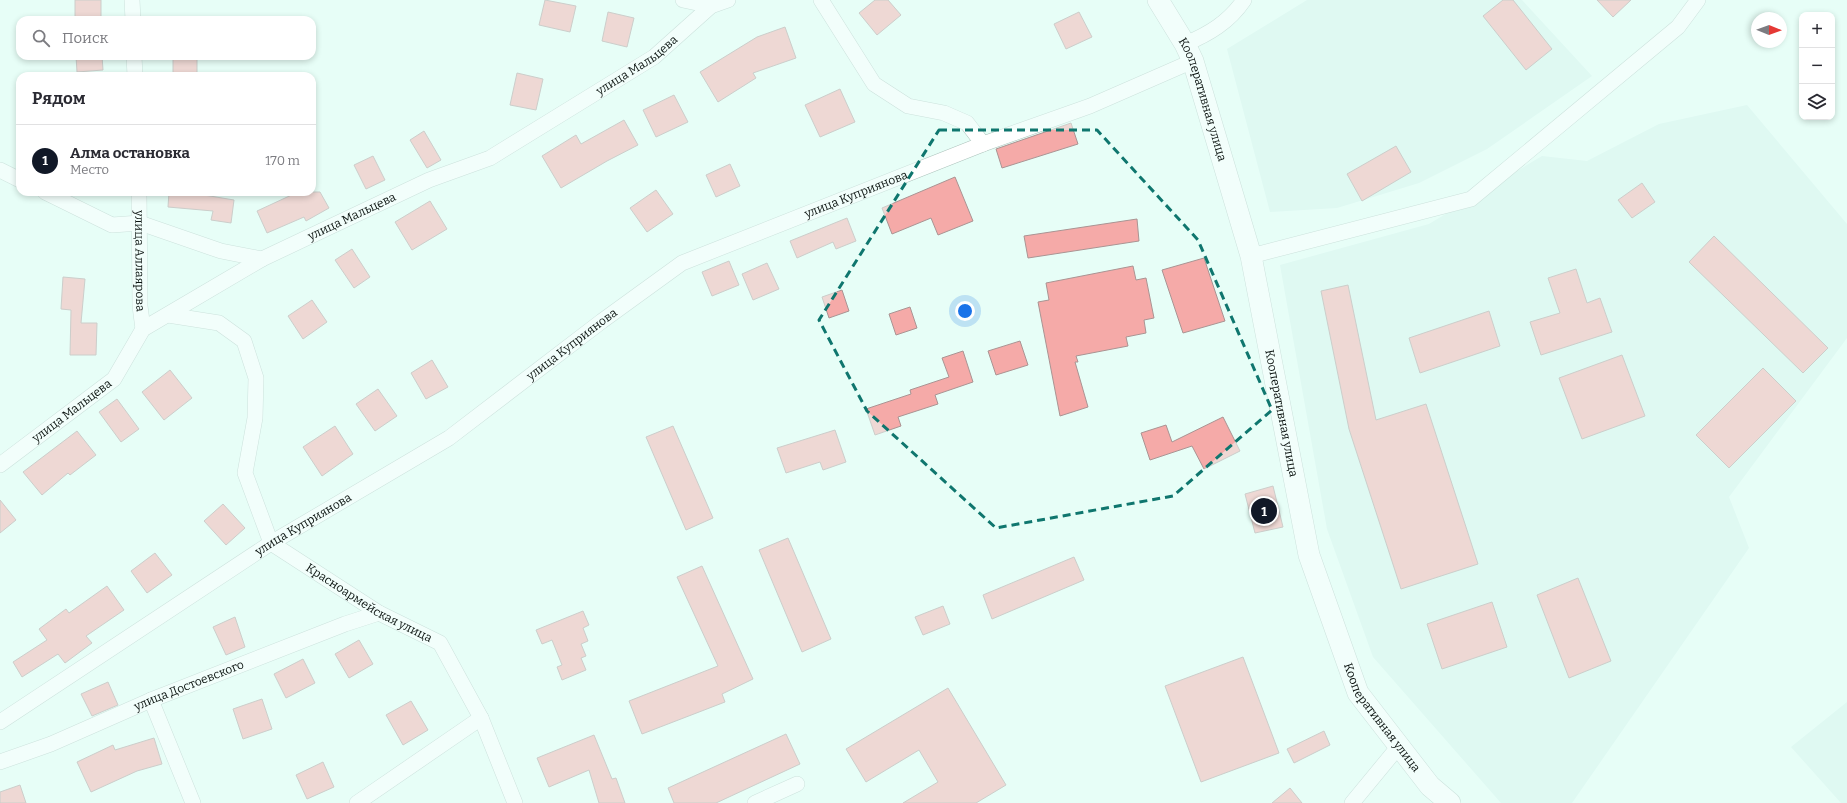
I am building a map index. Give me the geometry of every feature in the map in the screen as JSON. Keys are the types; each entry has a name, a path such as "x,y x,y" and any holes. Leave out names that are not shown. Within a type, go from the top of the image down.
{"main road":[{"name":"Кооперативная улица","path":"1158,0 1189,53 1251,256 1309,555 1358,694 1430,786 1450,803"}],"street":[{"path":"132,0 133,16"},
{"path":"683,0 711,6"},
{"name":"улица Мальцева","path":"0,465 114,379 143,330 262,259 429,180 490,158 654,57 711,6 728,0"},
{"path":"821,0 874,84 908,106 944,113 967,123 984,144"},
{"name":"улица Куприянова","path":"0,722 271,543 449,438 602,321 682,263 984,144 1090,106 1189,53 1207,35 1220,26 1236,11 1244,0"},
{"path":"1251,256 1471,199 1678,27 1698,0"},
{"path":"134,60 135,72"},
{"path":"0,170 16,178"},
{"path":"53,196 112,225 140,224 221,251 262,259"},
{"name":"улица Аллаярова","path":"139,196 140,306 143,330"},
{"path":"168,315 219,323 244,341 256,378 255,418 245,473 271,543"},
{"name":"Красноармейская улица","path":"271,543 379,613 440,643 481,718 515,803"},
{"name":"улица Достоевского","path":"0,762 51,744 151,700 345,624 379,613"},
{"path":"151,700 193,803"},
{"path":"357,803 481,718"},
{"path":"1352,803 1399,746"},
{"path":"754,803 797,784"}],"highlighted area":[{"path":"939,130 1097,130 1198,240 1272,410 1173,496 996,528 867,411 819,320"}],"shaded area":[{"path":"1307,0 1522,0 1592,76 1487,149 1419,183 1337,208 1270,212 1227,49"},
{"path":"1747,105 1847,224 1847,338 1729,497 1749,548 1572,803 1501,803 1373,657 1327,529 1280,265 1429,224 1542,156 1587,161 1659,124"},
{"path":"1847,702 1847,803 1841,803 1791,747"}],"building":[{"path":"75,0 101,0 101,16 75,16"},
{"path":"545,0 576,6 570,32 539,25"},
{"path":"875,0 888,0 901,15 877,35 859,13"},
{"path":"1503,0 1513,0 1552,49 1526,70 1483,16"},
{"path":"1597,0 1631,0 1613,17"},
{"path":"608,12 634,18 627,47 602,41"},
{"path":"1079,12 1092,37 1066,49 1054,24"},
{"path":"785,27 796,58 753,73 756,78 718,102 700,72 757,37"},
{"path":"76,60 102,60 103,70 77,72"},
{"path":"173,60 197,60 197,72 173,72"},
{"path":"517,73 543,79 536,110 510,105"},
{"path":"840,89 855,122 820,137 805,105"},
{"path":"674,95 688,122 656,137 643,110"},
{"path":"624,120 638,145 561,188 542,156 576,135 581,144"},
{"path":"1071,123 1078,144 1002,168 996,149"},
{"path":"424,131 441,160 427,168 410,140"},
{"path":"1396,146 1411,172 1362,201 1347,174"},
{"path":"373,156 385,180 366,189 354,165"},
{"path":"730,164 740,186 716,197 706,175"},
{"path":"955,177 973,221 938,235 931,218 892,234 882,208"},
{"path":"1642,183 1655,202 1632,218 1618,200"},
{"path":"656,190 673,214 647,232 630,208"},
{"path":"316,192 320,192 329,208 306,221 304,217 267,233 257,211 289,196 316,196"},
{"path":"169,196 210,196 234,200 231,223 211,220 213,211 168,207"},
{"path":"430,201 447,229 412,250 395,222"},
{"path":"847,218 856,241 836,249 833,242 797,258 790,241"},
{"path":"1137,219 1139,241 1028,258 1024,236"},
{"path":"1714,236 1828,348 1803,373 1689,262"},
{"path":"352,249 370,277 354,288 335,260"},
{"path":"1204,258 1225,321 1183,333 1162,270"},
{"path":"729,261 739,285 712,296 702,272"},
{"path":"767,263 779,289 753,300 742,274"},
{"path":"1133,266 1136,280 1146,278 1154,318 1144,320 1146,333 1126,337 1128,346 1076,356 1078,362 1075,362 1088,407 1060,416 1038,302 1049,300 1046,283"},
{"path":"1576,269 1587,303 1600,298 1612,332 1541,355 1530,322 1560,313 1548,278"},
{"path":"63,277 85,279 81,323 97,323 96,355 70,355 71,310 61,309"},
{"path":"1348,285 1376,420 1426,404 1478,564 1401,589 1349,429 1321,291"},
{"path":"842,290 849,311 829,318 822,297"},
{"path":"312,300 327,322 303,339 288,316"},
{"path":"910,307 917,328 896,335 889,314"},
{"path":"1489,311 1500,346 1420,373 1409,338"},
{"path":"1020,341 1028,365 996,375 988,351"},
{"path":"963,351 973,382 935,395 938,404 898,417 901,426 875,435 866,409 911,394 910,390 949,377 942,358"},
{"path":"1622,355 1645,416 1582,439 1559,378"},
{"path":"432,360 448,387 426,399 411,373"},
{"path":"1763,368 1796,401 1729,468 1696,435"},
{"path":"170,370 192,398 164,420 142,392"},
{"path":"378,389 397,416 375,431 356,404"},
{"path":"117,399 139,429 121,442 99,412"},
{"path":"1223,417 1240,451 1204,469 1192,446 1150,460 1141,433 1166,425 1172,442"},
{"path":"335,426 353,454 322,476 303,447"},
{"path":"673,426 713,518 686,530 646,437"},
{"path":"835,430 846,462 823,470 820,462 786,473 777,448"},
{"path":"77,431 96,455 70,475 68,473 42,495 23,472"},
{"path":"1273,486 1283,527 1255,533 1245,494"},
{"path":"0,500 16,520 0,533"},
{"path":"223,504 245,528 226,545 204,521"},
{"path":"788,538 831,639 802,652 759,550"},
{"path":"155,553 172,575 147,593 131,571"},
{"path":"1074,557 1084,580 992,619 983,595"},
{"path":"702,566 753,679 722,694 725,702 642,734 629,701 718,666 677,577"},
{"path":"1578,578 1611,661 1569,678 1537,595"},
{"path":"107,586 124,610 86,636 92,643 65,663 58,654 22,677 13,662 47,640 39,629 66,609 69,613"},
{"path":"1492,602 1507,647 1442,669 1427,624"},
{"path":"943,606 950,624 923,635 915,617"},
{"path":"583,611 589,625 583,628 588,641 581,644 586,656 581,658 586,670 562,680 557,667 562,665 552,640 542,644 536,630"},
{"path":"235,617 245,647 226,655 213,627"},
{"path":"359,640 373,664 349,678 335,654"},
{"path":"1243,657 1279,753 1201,782 1165,686"},
{"path":"303,659 315,683 286,698 274,674"},
{"path":"108,682 118,705 92,716 81,694"},
{"path":"948,688 1006,785 976,803 903,803 938,782 919,750 866,782 846,749"},
{"path":"262,699 272,729 243,739 233,709"},
{"path":"411,701 428,730 403,745 386,715"},
{"path":"1324,731 1330,745 1294,763 1287,749"},
{"path":"786,734 800,764 716,803 674,803 668,788"},
{"path":"594,735 612,779 616,778 625,803 599,803 589,770 549,787 537,758"},
{"path":"154,738 162,764 137,771 91,792 77,762 113,745 115,750"},
{"path":"323,762 334,787 307,799 296,775"},
{"path":"20,785 26,803 0,803 0,792"},
{"path":"1290,788 1302,803 1272,803"}],"place":[{"name":"Алма остановка","path":"1264,511"}]}
